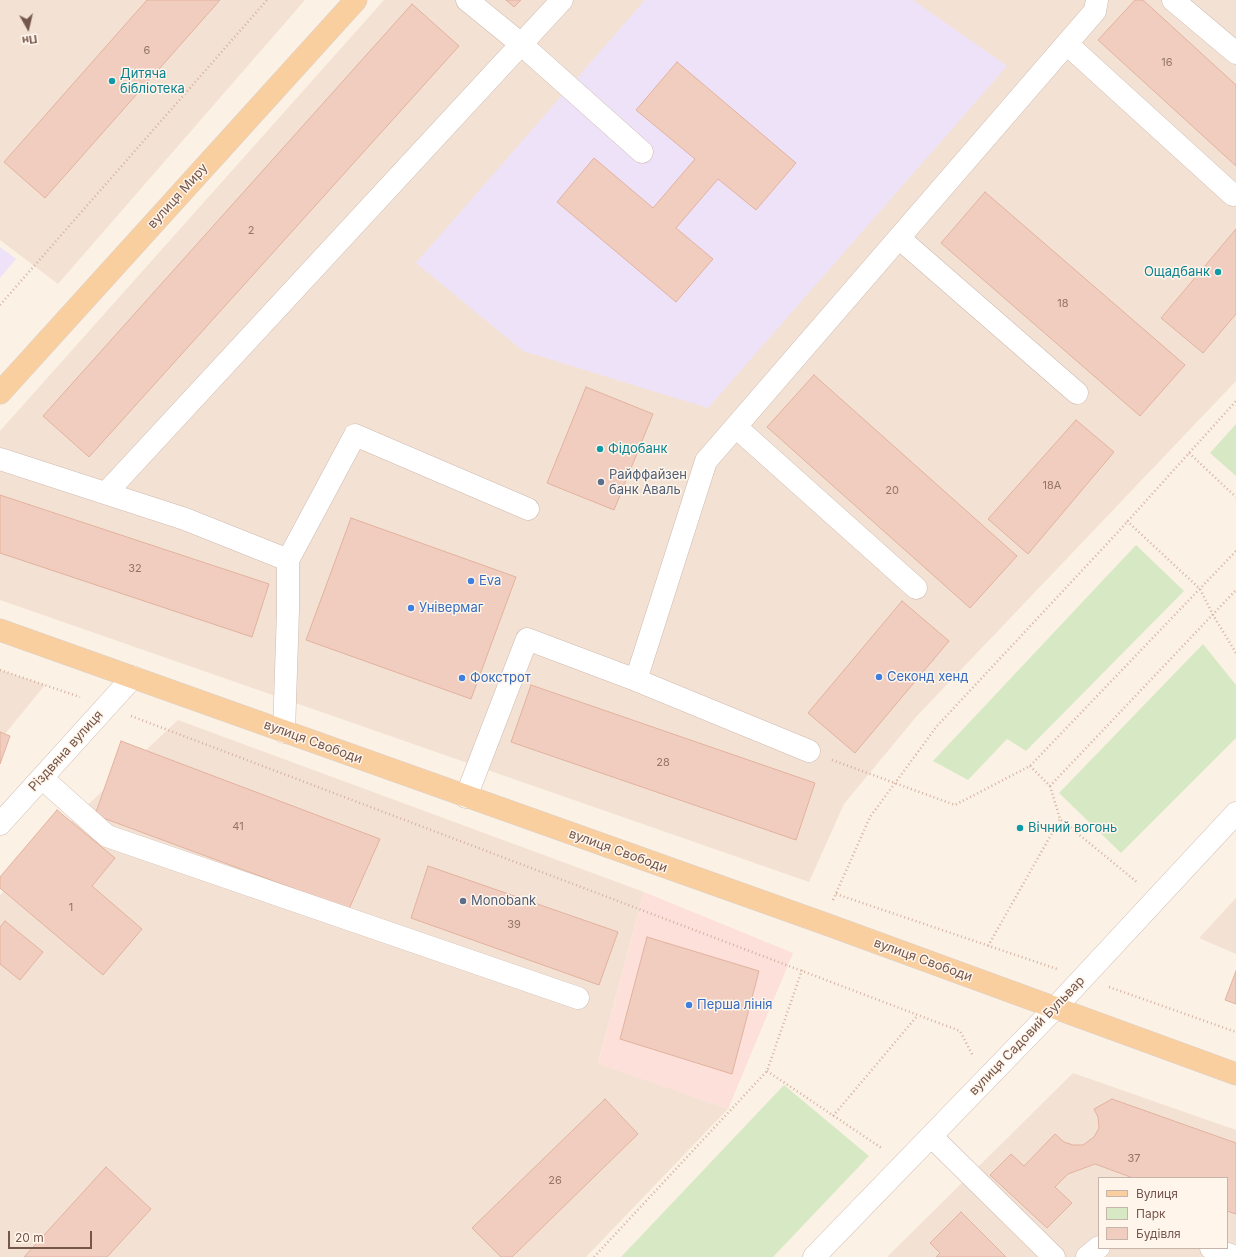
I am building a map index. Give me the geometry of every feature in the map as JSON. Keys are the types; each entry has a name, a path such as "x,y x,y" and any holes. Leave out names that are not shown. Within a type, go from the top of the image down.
{"main road":[{"name":"вулиця Миру","path":"0,393 356,0"},
{"name":"вулиця Свободи","path":"0,630 823,924 1236,1074"}],"street":[{"path":"467,0 521,44 642,152"},
{"path":"106,493 562,0"},
{"path":"636,680 706,461 1095,11 1097,0"},
{"path":"1173,0 1236,53"},
{"path":"1067,44 1233,195"},
{"path":"899,238 1077,393"},
{"path":"736,427 916,588"},
{"path":"284,732 288,560 355,435 528,509"},
{"path":"0,459 185,519 288,560"},
{"path":"466,797 527,639 636,680 809,751"},
{"name":"Різдвяна вулиця","path":"0,824 133,677"},
{"path":"42,778 107,836 578,998"},
{"name":"вулиця Садовий Бульвар","path":"814,1257 1055,1008 1236,813"},
{"path":"931,1136 1054,1257"},
{"path":"1087,1257 1098,1248"},
{"path":"1214,1249 1236,1257"}],"path":[{"path":"0,305 267,0"},
{"path":"823,924 870,817 937,726 1236,401"},
{"path":"1189,453 1236,497"},
{"path":"1127,521 1200,589 1213,615 1236,653"},
{"path":"809,751 955,805 1030,766 1236,551"},
{"path":"1050,786 1236,590"},
{"path":"0,670 107,707 960,1030 975,1060"},
{"path":"1030,766 1050,786 1060,819 1157,898"},
{"path":"988,946 1060,819"},
{"path":"836,894 1236,1032"},
{"path":"594,1257 767,1072 802,970"},
{"path":"833,1116 918,1015"},
{"path":"767,1072 885,1151"}],"shaded area":[{"path":"0,0 305,0 58,284 0,240"},
{"path":"384,0 1236,0 1236,381 916,717 844,804 809,882 0,600 0,431"},
{"path":"645,0 913,0 1007,66 708,408 523,351 416,263"},
{"path":"0,247 16,259 0,278"},
{"path":"0,670 45,685 0,740"},
{"path":"178,720 644,892 598,1063 728,1109 586,1257 0,1257 0,895 78,814"},
{"path":"644,892 793,953 728,1109 598,1064"},
{"path":"1236,898 1236,954 1199,938"},
{"path":"1073,1073 1236,1130 1236,1257 887,1257"}],"green space":[{"path":"1236,424 1236,476 1210,453"},
{"path":"1136,545 1184,591 1026,751 1007,739 968,780 933,761"},
{"path":"1203,644 1236,685 1236,738 1121,853 1059,793"},
{"path":"784,1085 869,1156 773,1257 621,1257"}],"building":[{"name":"Дитяча бібліотека","path":"147,0 220,0 45,198 4,162"},
{"path":"506,0 521,0 514,7"},
{"path":"1135,0 1143,0 1236,85 1236,166 1098,40"},
{"path":"412,4 459,46 89,457 43,416"},
{"path":"677,62 796,163 756,210 718,179 676,228 713,259 676,302 557,202 594,158 653,208 695,159 636,110"},
{"path":"985,192 1185,365 1140,416 941,243"},
{"name":"Ощадбанк","path":"1236,229 1236,314 1203,353 1161,318"},
{"path":"814,375 1017,556 970,608 767,427"},
{"name":"Фідобанк","path":"586,387 653,414 614,510 547,483"},
{"path":"1076,420 1114,452 1028,554 988,519"},
{"path":"0,495 269,584 252,637 0,553"},
{"name":"Універмаг","path":"351,518 516,577 471,699 306,640"},
{"name":"Секонд хенд","path":"902,601 949,641 855,753 808,713"},
{"path":"531,685 815,783 796,840 511,742"},
{"path":"0,732 10,736 0,764"},
{"path":"121,741 380,839 349,909 95,815"},
{"path":"57,810 115,858 92,886 142,929 103,975 0,888 0,877"},
{"path":"428,866 618,932 599,985 411,918"},
{"path":"5,921 43,952 20,980 0,964 0,927"},
{"name":"Перша лінія","path":"647,937 759,971 732,1074 620,1039"},
{"path":"1236,971 1236,1004 1225,1000"},
{"path":"605,1099 638,1134 512,1257 501,1257 472,1228"},
{"path":"1112,1099 1236,1143 1236,1214 1228,1211 1228,1177 1130,1177 1095,1164 1068,1174 1055,1187 1072,1203 1047,1228 990,1175 1011,1154 1024,1166 1055,1134 1064,1142 1073,1145 1083,1145 1094,1137 1099,1128 1098,1117 1094,1109"},
{"path":"106,1167 151,1209 107,1257 24,1257"},
{"path":"961,1212 1006,1257 936,1257 940,1253 930,1243"}],"place":[{"name":"Дитяча бібліотека","path":"112,81"},
{"name":"Ощадбанк","path":"1218,272"},
{"name":"Фідобанк","path":"600,449"},
{"name":"Райффайзен банк Аваль","path":"601,482"},
{"name":"Eva","path":"471,581"},
{"name":"Універмаг","path":"411,608"},
{"name":"Секонд хенд","path":"879,677"},
{"name":"Фокстрот","path":"462,678"},
{"name":"Вічний вогонь","path":"1020,828"},
{"name":"Monobank","path":"463,901"},
{"name":"Перша лінія","path":"689,1005"}]}
